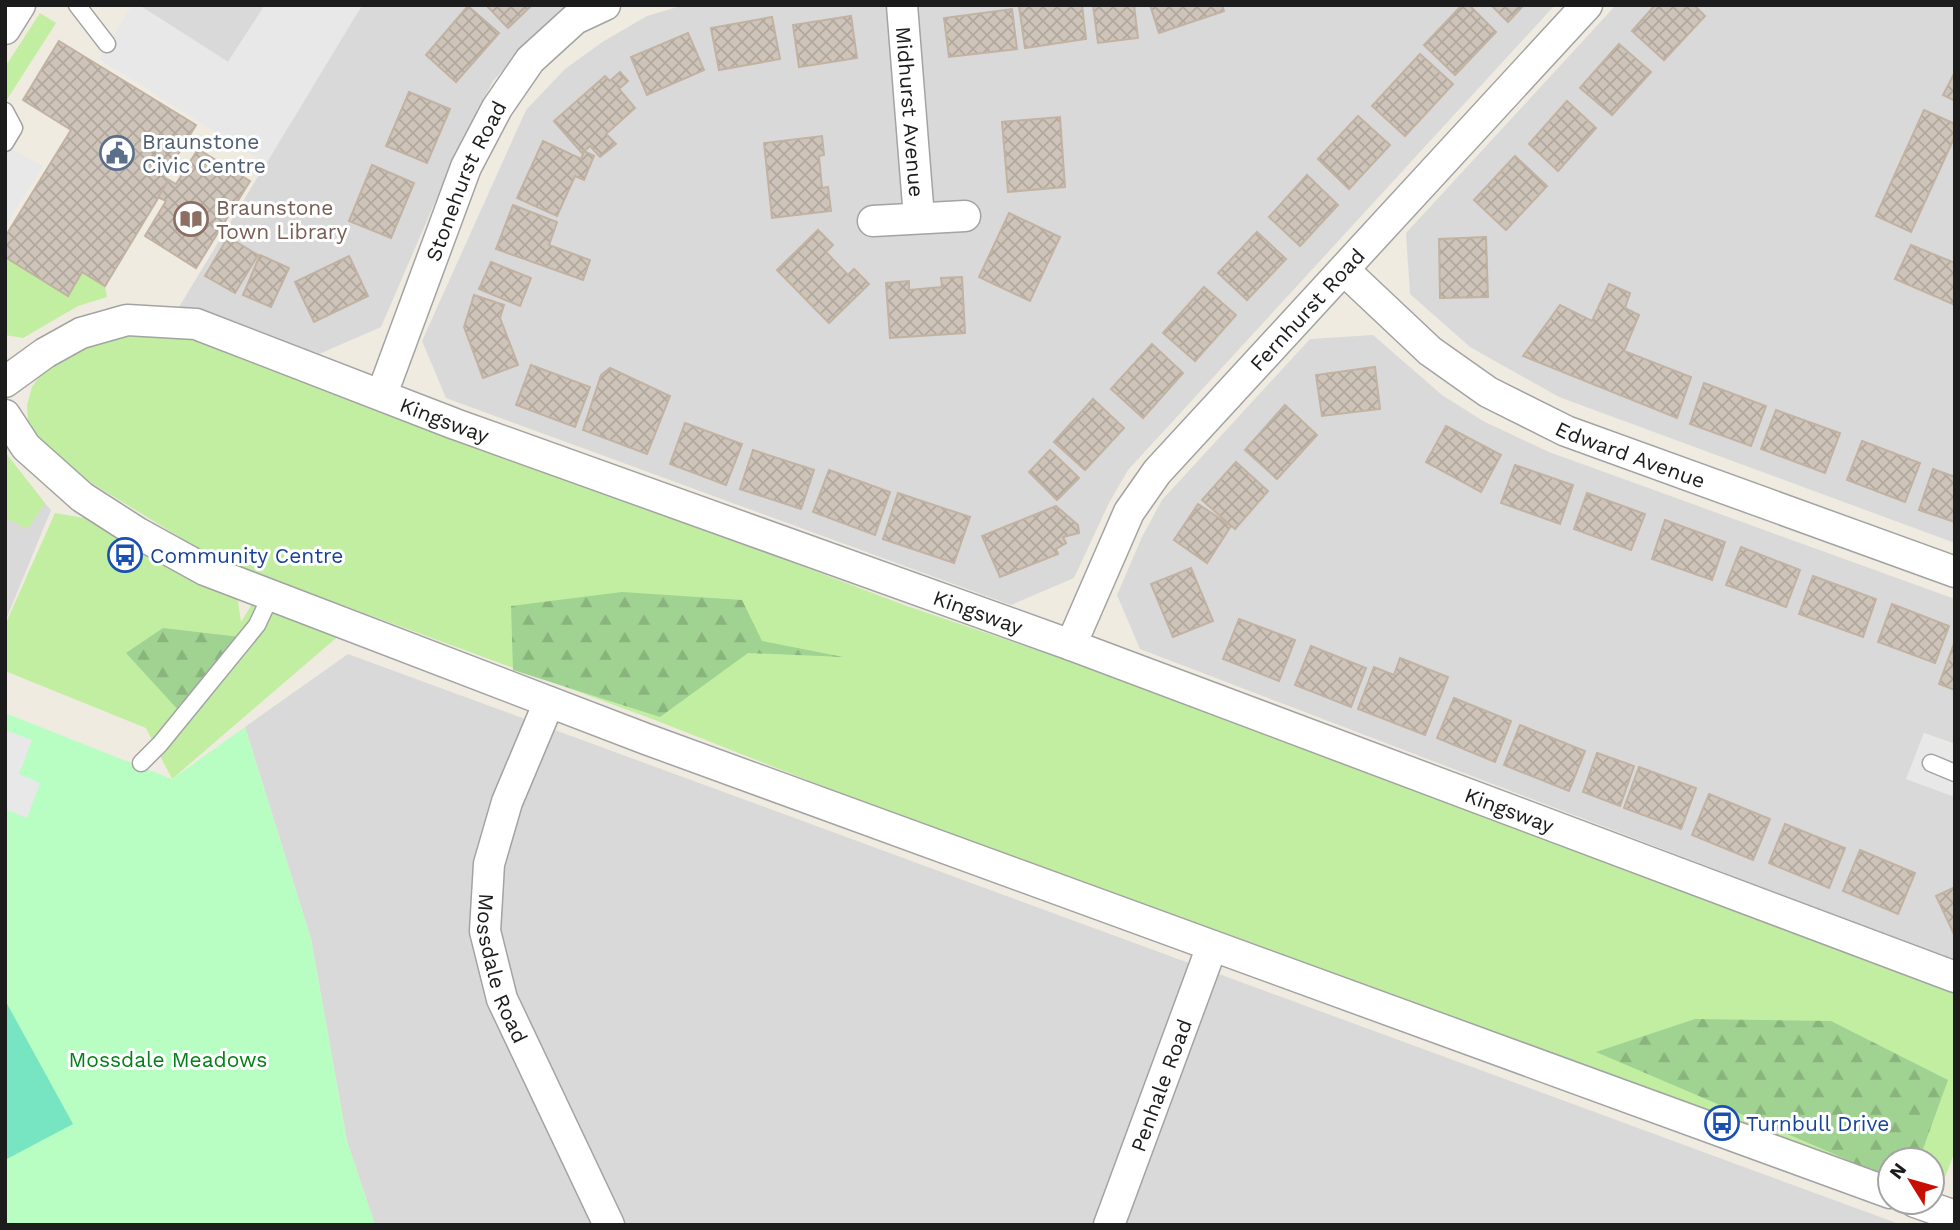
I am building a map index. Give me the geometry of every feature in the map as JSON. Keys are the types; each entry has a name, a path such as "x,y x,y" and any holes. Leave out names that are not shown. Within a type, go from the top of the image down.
{"street":[{"path":"5,29 20,5"},
{"name":"Stonehurst Road","path":"382,394 466,167 497,108 530,60 575,19 605,5"},
{"name":"Midhurst Avenue","path":"902,5 919,218"},
{"name":"Fernhurst Road","path":"1071,645 1129,512 1157,472 1587,5"},
{"name":"Midhurst Avenue","path":"873,221 965,216"},
{"name":"Edward Avenue","path":"1344,270 1430,351 1488,392 1566,430 1955,572"},
{"name":"Kingsway","path":"5,382 45,353 81,333 127,320 196,324 454,424 1071,645 1955,977"},
{"path":"5,415 26,447 82,497 138,533 205,570 549,702 1876,1188"},
{"name":"Mossdale Road","path":"549,702 507,803 489,864 485,931 502,999 609,1225"},
{"name":"Penhale Road","path":"1109,1225 1212,946"}],"lane":[{"path":"77,5 107,44"},
{"path":"5,111 14,128 5,143"},
{"path":"141,763 160,744 257,625 271,595"},
{"path":"1931,763 1955,773"}],"shaded area":[{"path":"132,5 139,5 228,62 265,5 362,5 266,164 99,59"},
{"path":"139,5 265,5 228,62"},
{"path":"362,5 575,5 521,50 493,81 460,144 381,327 319,354 179,307"},
{"path":"684,5 1555,5 1128,470 1109,503 1074,578 1011,605 446,398 422,341 526,110 565,69 604,41 647,16"},
{"path":"1616,5 1955,5 1955,543 1559,397 1470,347 1410,294 1406,233"},
{"path":"5,145 43,166 5,226"},
{"path":"1373,335 1442,395 1483,421 1549,452 1955,599 1955,744 1924,733 1907,779 1955,797 1955,961 1140,649 1117,595 1142,537 1162,500 1310,339"},
{"path":"5,458 51,510 5,622"},
{"path":"348,654 1902,1225 375,1225 347,1141 311,939 245,727"},
{"path":"5,730 32,740 19,774 40,783 27,818 5,809"},
{"path":"1924,733 1955,746 1955,797 1906,779"}],"green space":[{"path":"40,13 56,23 6,101 5,67"},
{"path":"5,257 67,296 82,272 105,286 107,297 78,306 23,338 5,335"},
{"path":"111,330 154,331 207,340 907,606 1060,658 1955,991 1955,1151 1946,1175 1946,1146 1876,1146 1876,1174 881,809 655,720 212,557 59,463 34,434 28,422 27,405 32,387 43,371"},
{"path":"5,452 45,503 28,529 5,518"},
{"path":"55,513 119,524 236,587 241,622 260,591 349,627 172,779 146,728 5,671 5,625"},
{"path":"622,592 742,600 762,641 843,657 748,653 660,717 513,670 511,606"},
{"path":"163,628 240,637 180,712 126,653"},
{"name":"Mossdale Meadows","path":"5,713 172,779 245,727 311,939 347,1141 375,1225 5,1225"},
{"path":"5,1000 73,1124 5,1160"},
{"path":"1695,1019 1831,1021 1948,1080 1924,1146 1876,1146 1876,1172 1596,1052"}],"building":[{"path":"486,5 532,5 508,28"},
{"path":"1082,5 1086,39 1025,48 1019,6"},
{"path":"1093,5 1134,5 1138,38 1098,43"},
{"path":"1150,5 1222,5 1224,11 1159,33"},
{"path":"1462,5 1469,5 1496,32 1455,75 1424,45"},
{"path":"1491,5 1524,5 1508,22"},
{"path":"1655,5 1694,5 1705,16 1664,60 1632,31"},
{"path":"468,6 499,33 456,82 426,55"},
{"path":"1012,9 1017,49 949,57 944,18"},
{"path":"851,16 857,58 799,67 793,25"},
{"path":"772,17 780,59 719,70 711,28"},
{"path":"688,33 704,70 647,95 631,57"},
{"name":"Braunstone Civic Centre","path":"59,41 196,125 164,177 169,180 105,286 82,272 68,296 5,257 5,237 71,130 23,100"},
{"path":"1619,44 1651,72 1612,115 1580,88"},
{"path":"1420,54 1453,84 1405,136 1372,106"},
{"path":"620,72 628,81 619,89 635,108 606,134 616,144 600,157 590,146 582,153 554,121 605,76 610,81"},
{"path":"1955,72 1955,101 1943,95"},
{"path":"409,92 450,109 427,163 386,146"},
{"path":"1567,101 1596,128 1558,171 1529,144"},
{"path":"1924,110 1955,124 1955,136 1911,232 1876,216"},
{"path":"1358,116 1390,145 1349,189 1318,159"},
{"path":"1060,117 1065,187 1008,192 1002,122"},
{"path":"822,136 824,155 819,156 822,188 828,187 831,211 772,218 764,143"},
{"path":"543,141 581,159 584,151 594,156 584,180 575,176 557,216 517,198"},
{"name":"Braunstone Town Library","path":"198,149 250,181 196,268 145,236 166,201 158,197 169,180 176,184"},
{"path":"1515,156 1547,186 1506,230 1474,200"},
{"path":"372,165 414,183 391,238 349,221"},
{"path":"1307,175 1338,205 1300,246 1269,217"},
{"path":"513,205 557,222 549,245 590,260 583,280 496,249"},
{"path":"1009,213 1060,237 1030,301 979,277"},
{"path":"818,230 833,245 826,252 848,275 854,269 869,284 829,323 777,270"},
{"path":"1257,232 1286,259 1247,300 1218,273"},
{"path":"228,237 258,255 235,293 205,276"},
{"path":"1486,237 1488,297 1440,298 1439,239"},
{"path":"1911,245 1955,263 1955,305 1895,279"},
{"path":"260,255 289,268 271,307 243,295"},
{"path":"349,256 368,296 314,322 295,282"},
{"path":"491,262 531,278 520,306 479,289"},
{"path":"962,277 965,333 890,338 886,283 909,281 909,290 942,287 941,278"},
{"path":"1609,284 1630,293 1625,308 1639,315 1624,351 1691,377 1677,418 1523,356 1560,305 1592,321"},
{"path":"1204,287 1236,315 1195,361 1163,333"},
{"path":"474,295 504,305 500,318 518,365 483,378 464,327"},
{"path":"1152,344 1183,373 1143,418 1111,389"},
{"path":"531,365 590,387 575,427 516,405"},
{"path":"1375,367 1380,409 1322,416 1316,375"},
{"path":"610,368 670,396 647,454 583,430 601,375"},
{"path":"1704,383 1766,406 1751,446 1690,424"},
{"path":"1093,399 1124,428 1085,470 1054,442"},
{"path":"1285,405 1317,435 1277,479 1245,450"},
{"path":"1776,410 1840,433 1825,473 1761,449"},
{"path":"685,423 742,444 726,485 670,464"},
{"path":"1446,426 1501,455 1481,492 1426,462"},
{"path":"1862,441 1920,463 1905,502 1847,480"},
{"path":"753,450 814,470 801,509 740,489"},
{"path":"1050,450 1079,478 1057,500 1029,472"},
{"path":"1236,462 1268,491 1235,529 1202,500"},
{"path":"1515,465 1573,485 1560,524 1501,503"},
{"path":"1933,469 1955,477 1955,522 1919,510"},
{"path":"829,470 890,492 875,535 813,512"},
{"path":"898,493 970,517 954,563 883,539"},
{"path":"1587,493 1645,514 1631,550 1574,529"},
{"path":"1198,504 1231,526 1207,563 1174,540"},
{"path":"1056,506 1078,525 1079,533 1063,537 1066,543 1056,549 1058,554 1000,577 982,536"},
{"path":"1665,520 1725,542 1712,580 1652,559"},
{"path":"1741,547 1800,570 1786,607 1726,585"},
{"path":"1191,568 1213,621 1173,637 1151,584"},
{"path":"1813,576 1876,599 1863,637 1799,614"},
{"path":"1892,604 1949,626 1935,663 1878,642"},
{"path":"1239,619 1295,640 1279,681 1223,659"},
{"path":"1955,641 1955,690 1939,684"},
{"path":"1311,646 1366,668 1351,707 1295,685"},
{"path":"1400,658 1448,677 1425,735 1358,709 1374,667 1394,675"},
{"path":"1454,698 1511,721 1495,762 1437,738"},
{"path":"1520,725 1585,751 1569,791 1504,765"},
{"path":"1597,753 1634,766 1620,806 1583,792"},
{"path":"1639,767 1696,788 1681,829 1624,808"},
{"path":"1709,794 1770,819 1753,860 1692,835"},
{"path":"1785,824 1845,848 1829,888 1769,863"},
{"path":"1860,850 1915,873 1898,914 1843,891"},
{"path":"1955,887 1955,934 1954,934 1936,896"}],"place":[{"name":"Braunstone Civic Centre","path":"117,153"},
{"name":"Braunstone Town Library","path":"191,219"},
{"name":"Community Centre","path":"125,555"},
{"name":"Turnbull Drive","path":"1722,1123"}]}
